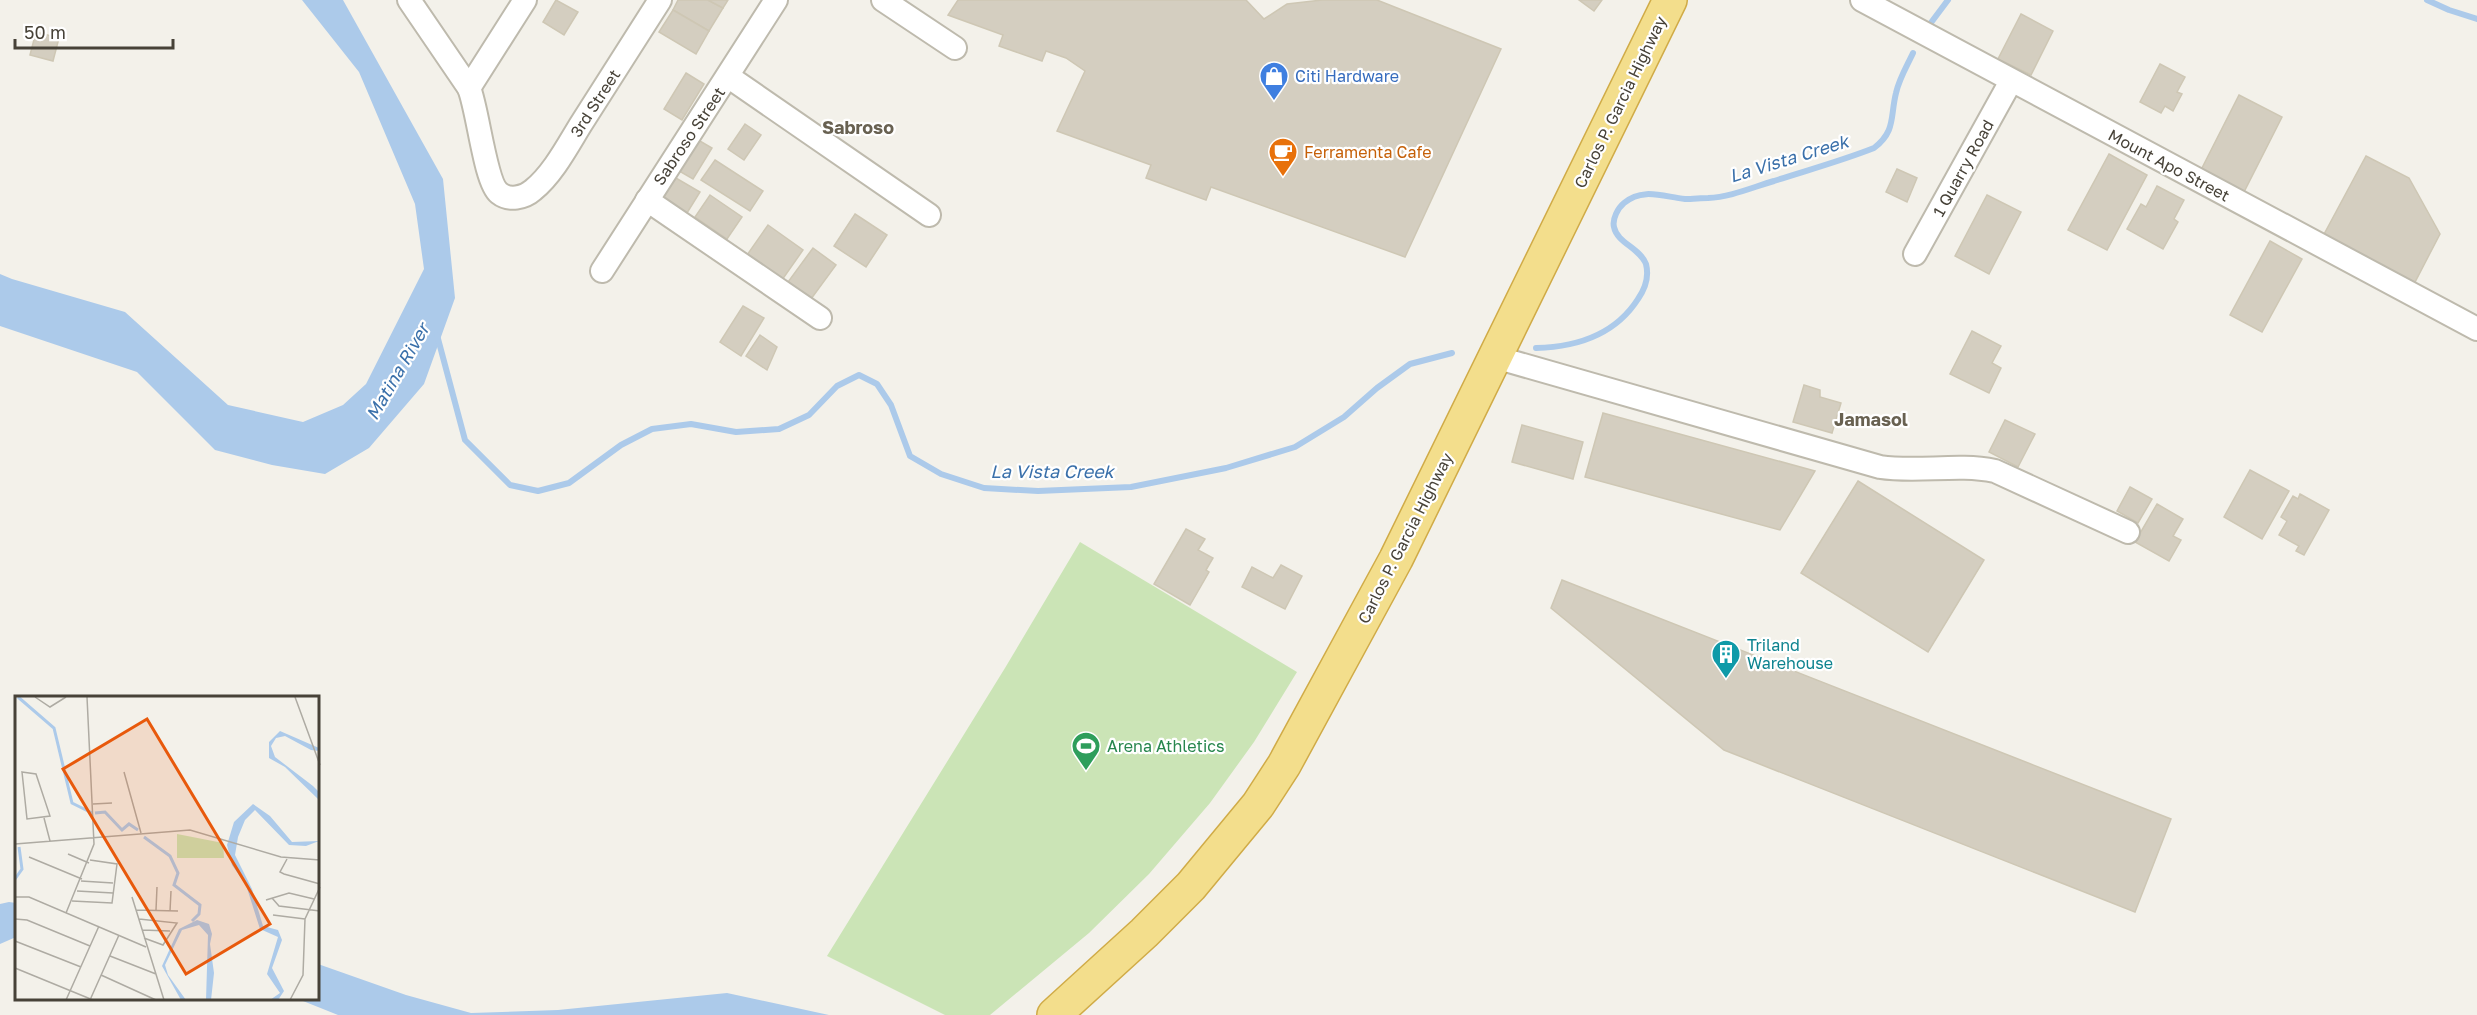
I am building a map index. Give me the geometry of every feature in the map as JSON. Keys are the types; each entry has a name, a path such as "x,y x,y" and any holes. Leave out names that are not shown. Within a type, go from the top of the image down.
{"highway":[{"name":"Carlos P. Garcia Highway","path":"1053,1015 1144,933 1191,886 1258,805 1289,755 1396,558 1670,0"}],"street":[{"path":"409,0 469,88 525,0"},
{"name":"3rd Street","path":"469,88 475,104 494,187 505,196 519,198 532,191 560,157 660,0"},
{"name":"Sabroso Street","path":"602,271 729,77 776,0"},
{"path":"883,0 955,48"},
{"name":"Mount Apo Street","path":"1862,0 2477,329"},
{"path":"729,77 929,214"},
{"name":"1 Quarry Road","path":"1915,254 2011,81"},
{"path":"647,200 820,318"},
{"path":"1495,357 1880,466 1903,471 1974,466 1995,471 2128,532"}],"green space":[{"name":"Arena Athletics","path":"1080,542 1297,672 1254,742 1210,803 1149,874 1089,933 990,1015 945,1015 827,956"}],"water":[{"name":"Matina River","path":"302,0 343,0 443,179 455,298 424,384 369,448 325,474 272,465 215,450 137,372 0,326 0,274 125,312 228,405 303,422 343,405 366,384 424,269 415,204 359,72"},
{"path":"15,903 15,937 0,944 0,904"},
{"path":"320,965 406,995 471,1013 558,1010 727,993 829,1015 338,1015 300,1000 320,1000"}],"building":[{"path":"556,0 578,12 564,35 543,22"},
{"path":"678,0 708,0 723,8 709,31 673,10"},
{"path":"708,0 728,0 723,8"},
{"name":"Citi Hardware","path":"958,0 1246,0 1264,19 1287,4 1322,0 1377,0 1501,49 1405,257 1211,187 1206,200 1146,178 1151,165 1057,131 1085,71 1066,58 1046,51 1042,61 999,46 1003,35 948,15"},
{"path":"1579,0 1602,0 1594,11"},
{"path":"673,10 709,31 696,54 659,32"},
{"path":"2021,14 2053,31 2031,75 1998,59"},
{"path":"36,32 59,38 53,61 30,55"},
{"path":"2160,64 2185,77 2177,92 2182,94 2173,111 2165,106 2161,113 2140,102"},
{"path":"686,73 704,84 682,120 664,109"},
{"path":"2239,95 2282,117 2243,194 2200,172"},
{"path":"745,124 761,135 744,160 728,149"},
{"path":"693,137 712,148 693,179 674,168"},
{"path":"2109,154 2147,175 2107,250 2068,230"},
{"path":"2366,156 2409,178 2440,234 2413,286 2322,238"},
{"path":"715,160 763,191 750,211 701,180"},
{"path":"1897,169 1917,178 1907,202 1886,192"},
{"path":"669,174 700,192 687,213 657,195"},
{"path":"2157,186 2184,200 2174,219 2178,222 2163,249 2127,229 2141,204 2146,207"},
{"path":"710,195 742,217 727,239 695,217"},
{"path":"1987,195 2021,212 1989,274 1955,256"},
{"path":"855,214 887,235 866,267 834,246"},
{"path":"768,225 803,250 782,280 747,255"},
{"path":"2270,241 2302,259 2262,332 2230,315"},
{"path":"813,248 836,265 811,299 788,282"},
{"path":"743,306 764,318 741,356 720,342"},
{"path":"1972,331 2001,346 1992,363 2001,368 1989,393 1950,374"},
{"path":"760,335 777,347 767,370 746,356"},
{"path":"1804,385 1820,390 1820,397 1841,403 1832,433 1793,422"},
{"path":"1603,413 1815,471 1780,530 1585,477"},
{"path":"2005,420 2035,434 2018,467 1989,452"},
{"path":"1522,425 1583,442 1573,479 1512,462"},
{"path":"2250,470 2289,491 2262,539 2224,517"},
{"path":"1858,481 1984,560 1928,652 1801,573"},
{"path":"2130,487 2152,499 2138,523 2117,511"},
{"path":"2300,494 2329,510 2304,555 2296,551 2299,546 2279,535 2287,521 2281,517 2293,496 2298,499"},
{"path":"2157,504 2183,519 2173,536 2181,540 2169,561 2135,542"},
{"path":"1186,529 1205,539 1198,550 1213,558 1206,570 1209,572 1190,605 1154,584"},
{"path":"1281,565 1302,576 1285,609 1242,587 1252,567 1273,578"},
{"name":"Triland Warehouse","path":"1562,580 2171,819 2135,912 1724,750 1551,608"}],"waterway":[{"name":"La Vista Creek","path":"1930,24 1948,0"},
{"name":"La Vista Creek","path":"2427,0 2477,19"},
{"name":"La Vista Creek","path":"1536,348 1566,345 1594,337 1618,322 1640,295 1647,278 1646,264 1643,258 1619,237 1614,227 1616,214 1624,203 1631,198 1646,194 1685,199 1725,196 1874,148 1886,136 1889,129 1897,88 1913,53"},
{"name":"La Vista Creek","path":"437,335 465,440 510,485 538,491 569,483 621,445 652,429 691,424 736,432 779,429 809,415 837,386 859,375 877,384 891,405 910,456 941,474 984,488 1038,491 1131,487 1226,468 1295,447 1344,417 1377,388 1410,364 1452,353"}],"place":[{"name":"Citi Hardware","path":"1274,102"},
{"name":"Ferramenta Cafe","path":"1283,178"},
{"name":"Triland Warehouse","path":"1726,680"},
{"name":"Arena Athletics","path":"1086,772"}],"district":[{"name":"Sabroso","path":"858,128"},
{"name":"Jamasol","path":"1871,420"}]}
